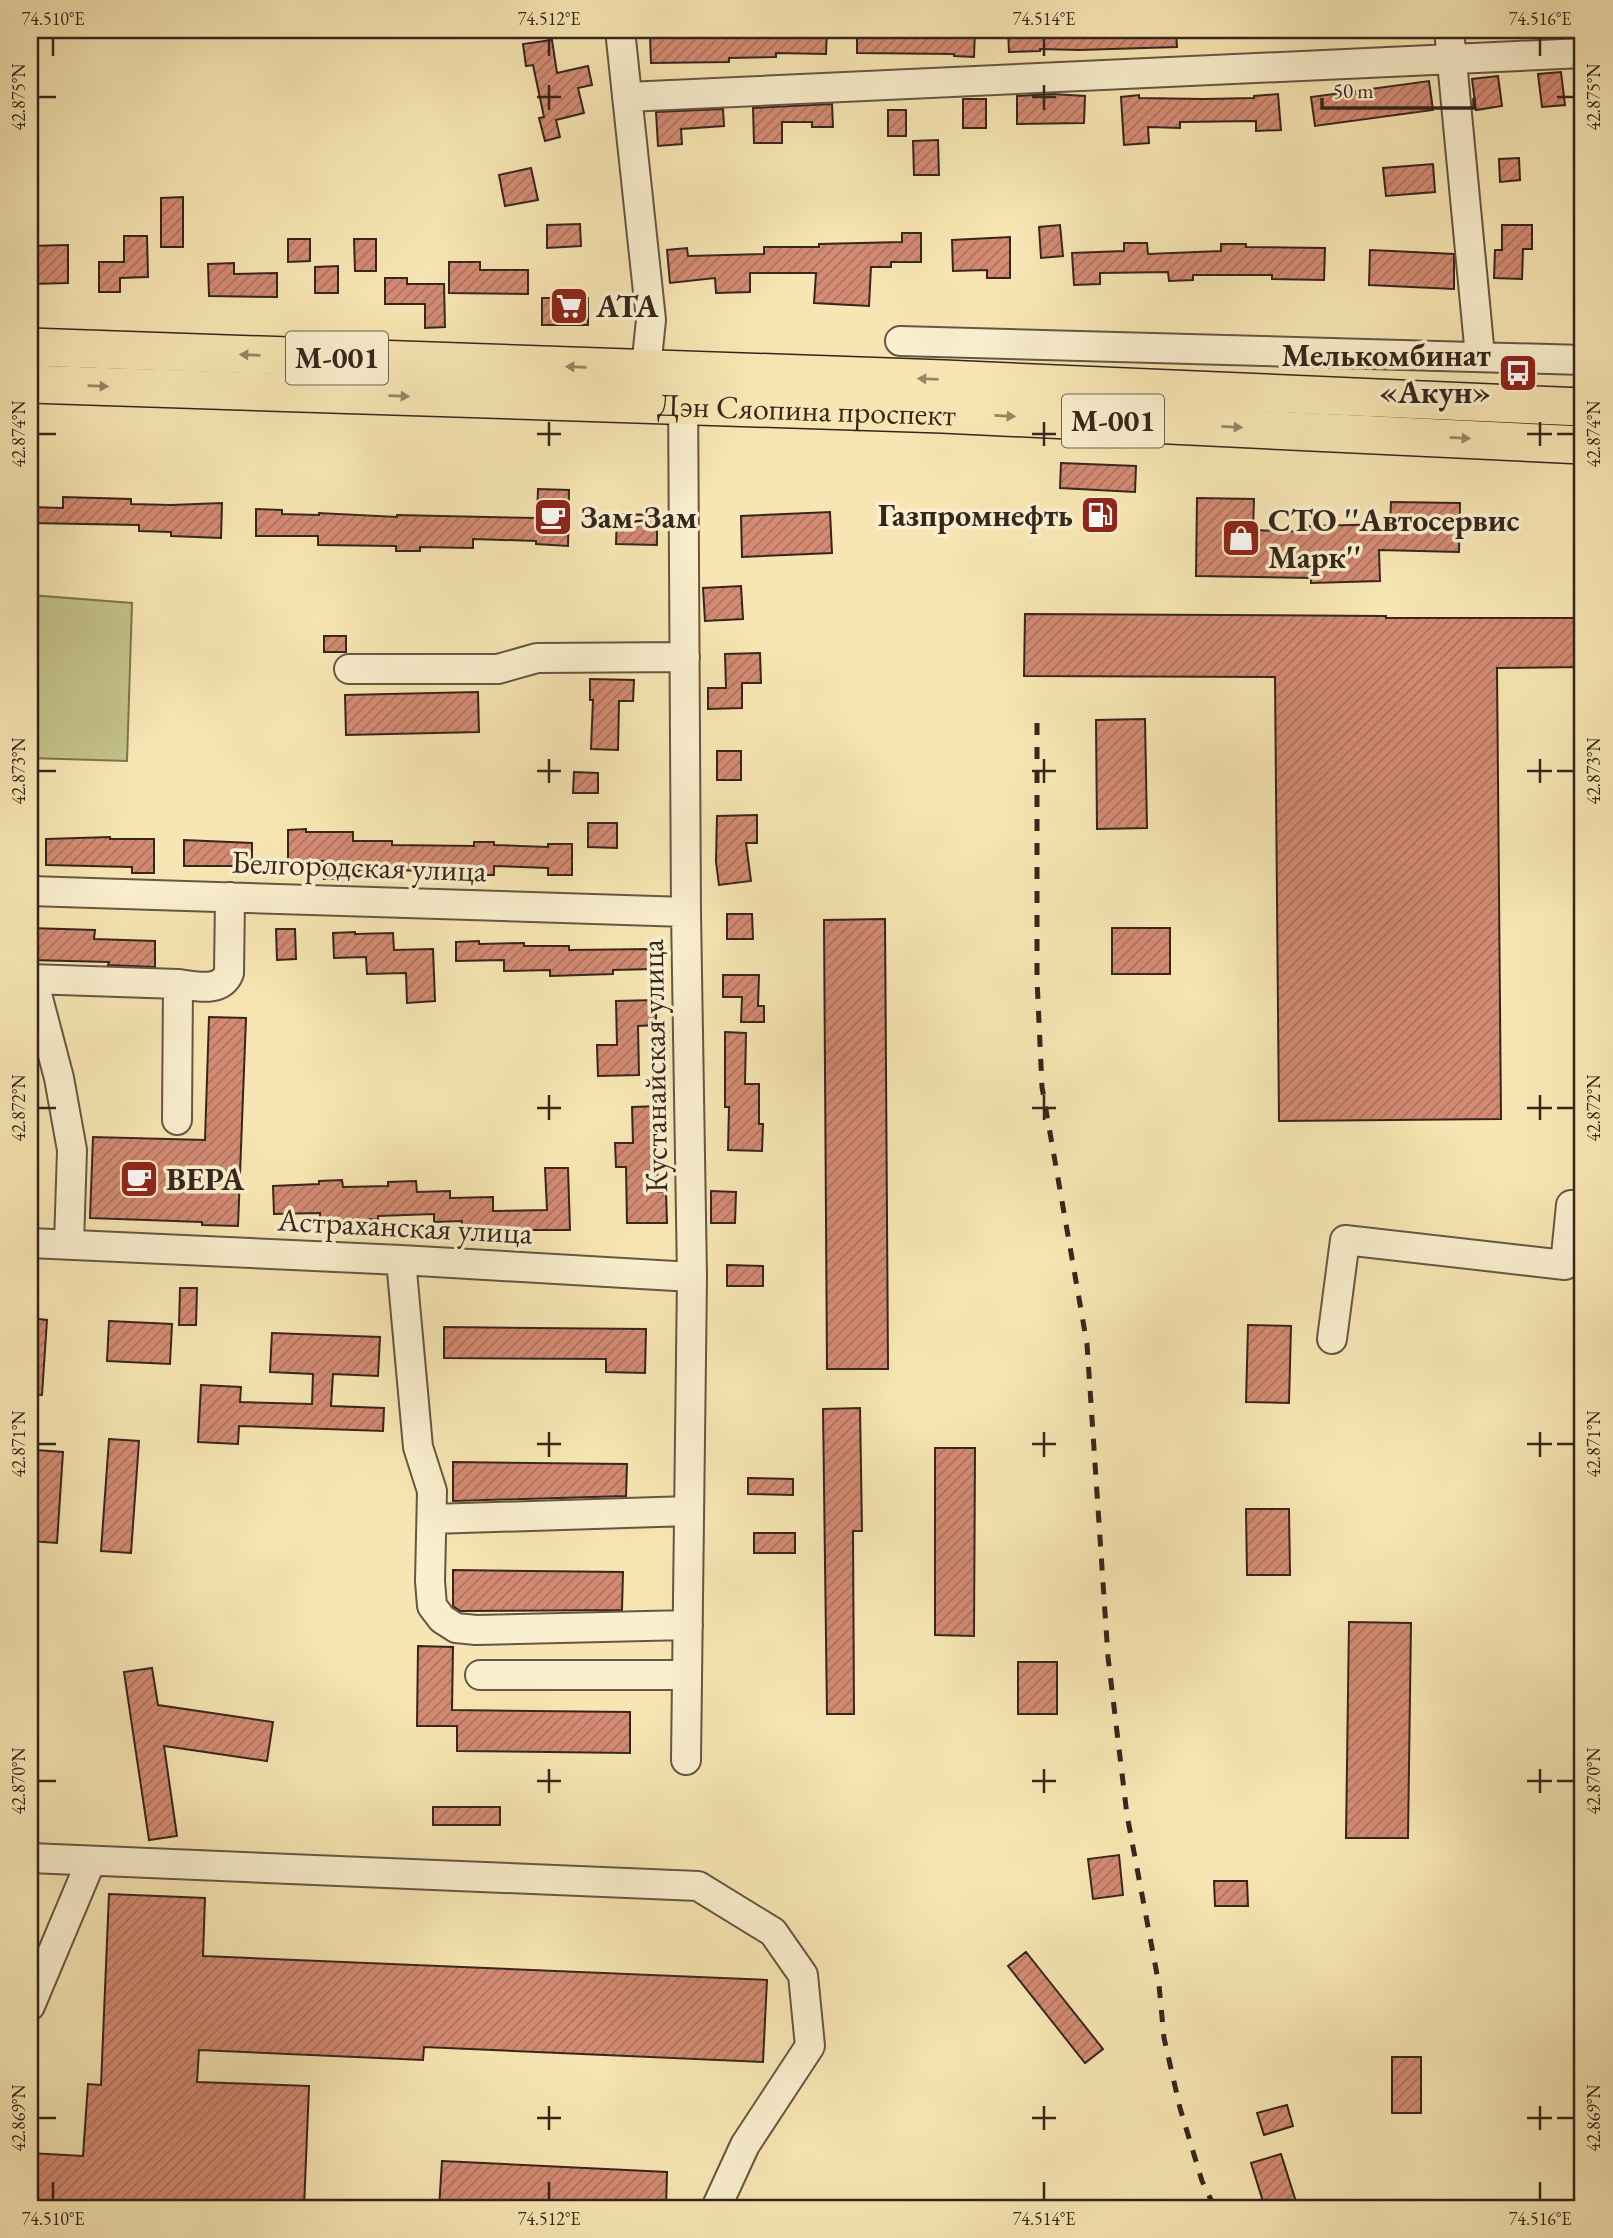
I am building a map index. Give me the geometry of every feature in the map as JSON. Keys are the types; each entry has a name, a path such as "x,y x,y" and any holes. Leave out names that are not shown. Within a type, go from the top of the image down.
{"main road":[{"name":"Дэн Сяопина проспект","path":"30,347 644,387 683,406 942,414 1583,445"},
{"name":"Дэн Сяопина проспект","path":"30,384 644,387 682,370 1583,407"}],"street":[{"path":"620,30 651,320 644,387"},
{"path":"1449,30 1480,356"},
{"path":"627,97 1583,53"},
{"path":"900,341 1583,360"},
{"name":"Кустанайская улица","path":"682,370 692,1277 685,1760"},
{"path":"349,669 498,669 537,658 685,657"},
{"name":"Белгородская улица","path":"30,891 686,912"},
{"path":"69,1244 72,1150 59,1078 31,979 216,986 226,980 229,972 230,897"},
{"path":"177,1120 178,984"},
{"path":"1332,1339 1345,1240 1565,1265 1571,1205 1583,1205"},
{"name":"Астраханская улица","path":"30,1243 692,1277"},
{"path":"401,1260 418,1447 432,1491 432,1606 442,1619 456,1628 476,1630 688,1625"},
{"path":"432,1519 689,1511"},
{"path":"480,1675 687,1675"},
{"path":"30,1858 698,1886 773,1932 781,1943 803,1975 810,2046 746,2145 716,2208"},
{"path":"30,2006 91,1861"}],"shaded area":[{"path":"30,595 132,603 127,761 30,758"}],"building":[{"path":"827,30 826,54 776,53 776,57 729,58 729,62 651,63 650,36 700,33 753,35 753,31"},
{"path":"857,30 975,30 974,57 954,54 857,53"},
{"path":"1008,30 1176,30 1177,47 1009,52"},
{"path":"552,40 557,73 588,66 592,85 578,88 584,113 556,120 560,137 545,141 539,118 544,117 533,65 526,66 523,44"},
{"path":"1561,72 1565,105 1542,107 1538,74"},
{"path":"1498,76 1502,106 1476,110 1472,79"},
{"path":"1429,81 1433,110 1315,126 1311,97"},
{"path":"1278,94 1281,130 1256,131 1256,121 1180,122 1180,128 1148,127 1149,143 1124,145 1121,97 1139,95 1139,98 1204,99 1254,98"},
{"path":"1017,96 1085,96 1084,123 1017,124"},
{"path":"963,99 986,99 986,128 963,128"},
{"path":"832,104 833,127 812,127 812,122 782,122 782,143 754,143 753,108"},
{"path":"723,109 724,126 681,129 682,144 658,146 656,112"},
{"path":"888,110 906,110 906,136 888,136"},
{"path":"938,140 939,175 914,175 913,141"},
{"path":"1519,158 1520,180 1500,182 1499,159"},
{"path":"1433,164 1435,192 1386,196 1383,168"},
{"path":"531,168 538,200 505,206 499,175"},
{"path":"183,197 183,247 161,247 161,198"},
{"path":"580,224 581,246 547,248 547,225"},
{"path":"1060,225 1063,256 1041,258 1039,227"},
{"path":"1502,225 1532,225 1532,249 1523,249 1522,279 1494,278 1495,250 1502,250"},
{"path":"902,233 921,233 921,262 891,262 891,267 871,267 869,306 814,303 816,273 750,273 750,292 716,293 715,278 670,283 667,250 687,248 688,256 764,254 764,247 902,242"},
{"path":"124,236 147,236 148,277 120,278 120,292 99,292 99,262 124,262"},
{"path":"1010,237 1010,278 987,278 987,270 953,271 952,240"},
{"path":"288,239 310,239 310,261 288,262"},
{"path":"354,239 376,239 376,271 355,271"},
{"path":"1124,243 1147,243 1148,254 1221,251 1221,244 1325,248 1324,280 1272,279 1272,275 1193,275 1193,280 1169,281 1168,272 1100,273 1100,284 1074,285 1072,253 1124,251"},
{"path":"68,245 68,283 30,284 30,246"},
{"path":"1370,250 1454,254 1454,289 1369,285"},
{"path":"449,262 480,262 480,270 528,270 528,294 449,293"},
{"path":"234,263 234,274 277,273 277,297 209,296 208,264"},
{"path":"338,266 338,293 315,293 315,267"},
{"path":"385,278 407,278 407,284 444,284 445,327 425,328 425,304 385,304"},
{"path":"542,298 588,298 588,325 542,325"},
{"path":"1061,463 1136,466 1135,492 1060,488"},
{"path":"538,489 569,490 568,546 536,544 536,541 473,539 473,548 420,547 420,551 396,551 396,546 318,545 318,536 256,536 256,509 282,510 282,514 537,518"},
{"path":"63,497 131,499 131,504 222,503 221,538 171,536 171,532 139,531 139,525 30,523 30,507 63,508"},
{"path":"1197,498 1254,499 1253,530 1310,532 1310,526 1390,524 1391,502 1460,503 1459,552 1379,550 1380,581 1311,583 1311,578 1196,576"},
{"path":"830,512 832,553 742,557 741,516"},
{"path":"617,514 657,515 657,545 616,544"},
{"path":"741,586 743,619 705,621 703,588"},
{"path":"1025,614 1581,618 1581,667 1497,668 1501,1119 1279,1121 1275,677 1024,676"},
{"path":"324,636 346,636 346,652 324,652"},
{"path":"760,653 761,683 742,683 742,708 708,709 708,688 726,688 725,654"},
{"path":"590,679 634,680 633,701 619,701 618,750 591,749 593,700 590,700"},
{"path":"478,692 479,732 346,735 345,695"},
{"path":"1145,719 1147,828 1097,829 1096,720"},
{"path":"717,751 741,751 741,780 717,780"},
{"path":"574,772 598,773 598,793 573,793"},
{"path":"757,815 757,843 746,843 751,881 719,885 716,862 717,816"},
{"path":"588,823 617,823 617,848 588,847"},
{"path":"306,829 306,832 353,832 353,841 392,841 392,845 474,846 474,842 494,842 494,845 548,847 548,844 572,844 572,875 548,875 548,868 494,866 494,875 475,875 474,870 353,871 353,879 324,879 324,861 288,861 288,830"},
{"path":"46,839 154,839 154,873 132,873 132,867 46,865"},
{"path":"184,840 252,843 252,866 184,866"},
{"path":"727,914 752,914 753,939 727,939"},
{"path":"885,919 888,1369 827,1369 824,920"},
{"path":"30,928 95,930 94,939 155,941 155,967 108,965 109,962 30,960"},
{"path":"1112,928 1170,928 1170,974 1112,974"},
{"path":"276,929 295,929 296,959 277,960"},
{"path":"333,933 393,933 394,950 433,949 435,1001 407,1003 406,973 367,974 366,957 334,958"},
{"path":"479,941 479,944 569,946 569,950 654,949 655,969 613,970 613,974 550,976 550,970 504,971 504,960 456,961 456,942"},
{"path":"723,975 759,975 758,1006 764,1006 764,1022 741,1022 742,997 723,997"},
{"path":"656,1000 656,1025 638,1026 639,1075 598,1076 597,1045 617,1045 616,1001"},
{"path":"209,1017 246,1018 238,1226 90,1218 93,1137 205,1140"},
{"path":"725,1032 746,1033 745,1084 759,1084 759,1124 763,1124 762,1151 728,1150"},
{"path":"659,1106 659,1131 656,1131 658,1192 666,1192 667,1223 627,1223 626,1167 616,1167 615,1143 633,1143 632,1107"},
{"path":"545,1168 568,1168 570,1230 462,1230 462,1221 434,1222 434,1214 378,1216 378,1219 344,1220 344,1224 320,1224 320,1213 274,1214 273,1186 342,1180 343,1187 388,1186 388,1182 416,1181 417,1192 450,1191 450,1198 493,1197 493,1211 547,1210"},
{"path":"711,1191 736,1192 735,1223 711,1223"},
{"path":"727,1265 763,1266 763,1286 727,1286"},
{"path":"180,1288 197,1288 196,1325 179,1325"},
{"path":"30,1318 47,1320 42,1395 30,1394"},
{"path":"109,1321 172,1324 170,1364 107,1361"},
{"path":"1248,1325 1291,1326 1289,1403 1246,1402"},
{"path":"444,1327 646,1329 645,1373 606,1372 606,1359 444,1358"},
{"path":"272,1333 380,1337 378,1376 333,1374 331,1406 384,1408 383,1431 239,1426 238,1444 198,1442 201,1385 241,1387 240,1402 312,1404 313,1374 270,1372"},
{"path":"860,1408 862,1531 853,1531 854,1714 827,1714 823,1409"},
{"path":"109,1439 139,1441 131,1553 101,1551"},
{"path":"935,1448 975,1448 974,1636 935,1635"},
{"path":"36,1450 63,1452 57,1543 30,1541"},
{"path":"453,1462 627,1464 626,1496 453,1501"},
{"path":"748,1478 793,1479 793,1495 748,1494"},
{"path":"1246,1509 1289,1509 1290,1575 1247,1575"},
{"path":"754,1533 795,1533 795,1553 754,1553"},
{"path":"453,1570 623,1572 622,1610 460,1611 453,1606"},
{"path":"1349,1622 1411,1623 1408,1838 1346,1838"},
{"path":"418,1646 453,1647 452,1710 630,1712 630,1753 457,1751 457,1726 417,1726"},
{"path":"1018,1662 1057,1662 1057,1714 1018,1714"},
{"path":"152,1668 158,1705 273,1722 267,1761 164,1746 177,1836 149,1840 124,1672"},
{"path":"433,1807 500,1807 500,1825 433,1825"},
{"path":"1119,1855 1123,1895 1093,1899 1088,1859"},
{"path":"1214,1881 1247,1881 1248,1906 1215,1906"},
{"path":"109,1894 205,1898 203,1956 767,1980 763,2062 424,2047 423,2060 199,2050 197,2082 309,2086 304,2208 30,2208 30,2153 83,2156 88,2084 101,2085"},
{"path":"1026,1952 1103,2049 1085,2063 1008,1966"},
{"path":"1392,2057 1421,2057 1421,2113 1392,2113"},
{"path":"1287,2105 1293,2126 1264,2135 1257,2113"},
{"path":"1281,2154 1298,2208 1265,2208 1251,2163"},
{"path":"442,2161 667,2172 666,2208 439,2208"}],"railway":[{"path":"1037,723 1037,979 1042,1087 1087,1344 1108,1657 1127,1815 1159,1985 1164,2038 1180,2108 1202,2181 1215,2208"}],"place":[{"name":"АТА","path":"569,306"},
{"name":"Мелькомбинат «Акун»","path":"1518,373"},
{"name":"Газпромнефть","path":"1100,515"},
{"name":"Зам-Зам","path":"553,517"},
{"name":"СТО ''Автосервис Марк''","path":"1241,538"},
{"name":"ВЕРА","path":"139,1179"}]}
